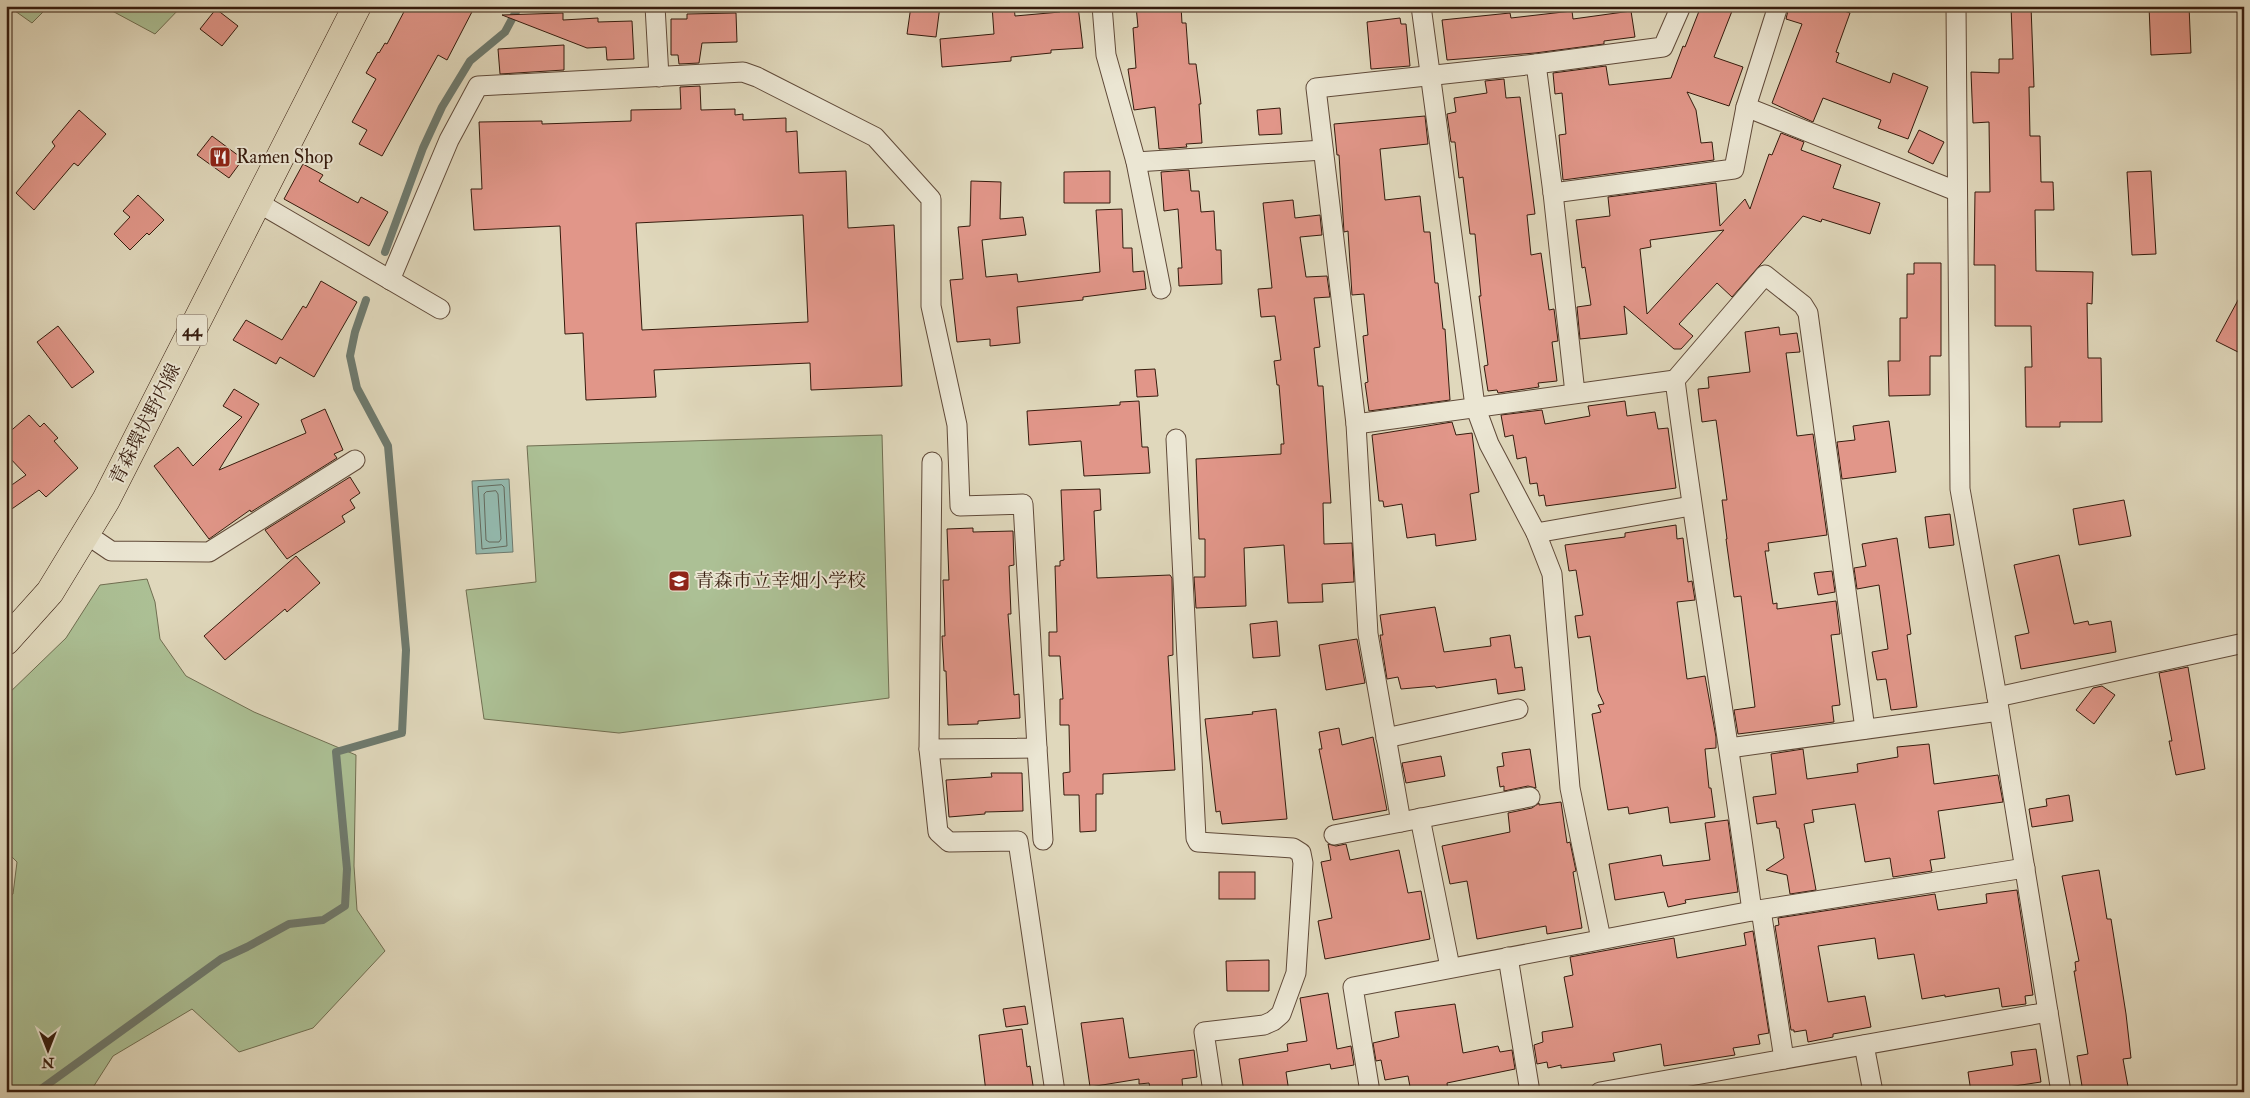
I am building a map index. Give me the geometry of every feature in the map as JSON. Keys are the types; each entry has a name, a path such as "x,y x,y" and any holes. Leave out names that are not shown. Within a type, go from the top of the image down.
{"main road":[{"name":"青森環状野内線","path":"6,641 50,592 106,500 357,6"}],"street":[{"path":"655,6 659,77"},
{"path":"1102,6 1106,55 1136,162 1161,289"},
{"path":"1422,6 1475,406 1489,444 1536,533 1552,574 1570,788 1601,939"},
{"path":"1450,967 1386,738 1368,634 1356,424 1316,88 1536,64 1663,47 1681,6"},
{"path":"1553,193 1734,169 1746,107 1778,6"},
{"path":"1956,6 1956,190 1960,489 1998,704 2060,1092"},
{"path":"1536,64 1553,193 1575,393"},
{"path":"390,280 421,202 449,140 478,86 744,72 758,77 875,137 931,199 932,306 957,425 960,506 1024,504 1043,840"},
{"path":"1746,107 1956,190"},
{"path":"1136,162 1323,150"},
{"path":"257,202 440,309"},
{"path":"1356,424 1475,406 1675,380 1765,275 1803,305 1808,313 1865,729"},
{"path":"1675,380 1691,506 1757,910 1784,1059"},
{"path":"1176,440 1196,838 1198,842 1293,848 1301,853 1303,863 1296,973 1281,1014 1273,1021 1264,1025 1204,1032 1213,1092"},
{"path":"86,534 111,551 209,552 355,460"},
{"path":"932,462 929,749 938,832 948,842 1018,841 1055,1092"},
{"path":"1536,533 1691,506"},
{"path":"1730,748 1865,729 1998,704 2244,643"},
{"path":"1386,738 1518,709"},
{"path":"929,749 1037,748"},
{"path":"1334,835 1530,797"},
{"path":"1370,1092 1353,987 1757,910 2025,868"},
{"path":"1508,957 1530,1092"},
{"path":"1600,1092 2048,1012"},
{"path":"1864,1045 1873,1092"}],"green space":[{"path":"8,6 49,6 32,23"},
{"path":"103,6 182,6 155,34"},
{"path":"882,435 889,698 619,733 484,719 466,590 536,582 527,446"},
{"path":"147,579 155,602 160,639 186,676 254,712 356,755 354,866 357,910 385,951 313,1028 239,1052 192,1009 113,1056 90,1092 6,1092 6,897 13,894 17,862 6,851 6,696 66,638 100,585"}],"water":[{"path":"509,479 513,552 476,554 472,481"}],"building":[{"path":"407,6 475,6 447,60 438,55 382,156 359,144 367,130 352,122 376,79 366,73 378,52 385,43 387,44"},
{"path":"911,6 940,6 936,37 907,34"},
{"path":"992,6 1014,6 1015,16 1060,12 1059,6 1078,6 1083,48 1051,50 1051,53 1011,57 1011,61 942,67 940,39 994,34"},
{"path":"1136,6 1181,6 1182,23 1186,23 1189,64 1196,64 1201,104 1199,104 1202,143 1186,144 1187,147 1159,149 1155,107 1134,110 1128,69 1136,68 1133,28 1138,27"},
{"path":"1701,6 1734,6 1714,57 1743,67 1729,106 1687,92 1696,110 1701,143 1712,142 1714,160 1563,180 1559,135 1566,134 1562,93 1555,94 1553,73 1606,66 1609,85 1671,78"},
{"path":"1789,6 1830,6 1850,13 1836,52 1839,53 1836,62 1890,83 1893,73 1928,87 1908,139 1878,128 1881,120 1823,98 1813,122 1772,103 1802,24 1786,19"},
{"path":"2011,6 2031,6 2034,87 2029,87 2030,136 2040,136 2041,182 2053,182 2054,210 2035,210 2036,271 2093,272 2092,304 2087,303 2088,358 2101,358 2102,422 2060,422 2060,427 2026,427 2025,367 2032,367 2031,326 1995,326 1995,265 1974,265 1975,192 1990,192 1989,122 1973,123 1971,72 1999,73 1999,59 2013,59"},
{"path":"2149,6 2189,6 2191,53 2151,55"},
{"path":"216,9 238,26 222,46 200,29"},
{"path":"1572,11 1573,19 1631,11 1635,37 1604,41 1604,44 1535,53 1447,60 1442,20 1510,13 1511,18"},
{"path":"563,13 563,20 598,18 598,22 632,21 634,59 607,60 606,47 587,48 502,15"},
{"path":"736,13 737,42 702,43 699,63 679,64 678,55 671,55 671,19 687,19 687,14"},
{"path":"1400,18 1401,24 1406,24 1410,66 1371,69 1367,22"},
{"path":"564,45 564,70 500,74 498,49"},
{"path":"1504,79 1506,98 1520,97 1535,214 1527,215 1531,255 1541,253 1549,310 1554,309 1558,341 1552,342 1557,381 1538,383 1539,387 1498,393 1497,390 1488,391 1484,366 1488,365 1479,296 1481,296 1475,234 1470,234 1463,177 1459,178 1455,142 1451,142 1447,114 1456,112 1454,98 1487,93 1485,81"},
{"path":"700,86 701,110 735,109 735,115 743,114 743,120 786,118 786,132 797,131 799,173 846,171 848,228 894,225 902,386 811,390 810,363 654,370 656,397 586,400 583,333 565,334 560,226 474,230 471,189 482,189 479,122 542,121 542,124 631,121 631,110 681,109 680,87","holes":["803,215 808,322 642,330 636,223"]},
{"path":"1280,108 1282,134 1259,135 1257,110"},
{"path":"79,110 106,134 78,166 74,163 34,210 16,193 55,146 52,142"},
{"path":"1425,116 1428,144 1380,149 1385,200 1420,196 1424,232 1430,232 1435,283 1438,283 1443,329 1445,329 1450,400 1369,411 1365,383 1368,382 1363,336 1368,335 1364,294 1352,295 1348,231 1344,232 1339,155 1337,155 1334,124"},
{"path":"1919,130 1944,142 1933,164 1908,152"},
{"path":"1781,133 1804,142 1801,150 1841,165 1833,188 1880,203 1870,234 1822,219 1821,222 1803,216 1732,297 1717,283 1679,324 1693,336 1681,349 1674,349 1624,306 1627,334 1580,339 1577,307 1591,305 1585,267 1582,268 1576,220 1610,216 1608,197 1716,183 1720,226 1745,199 1750,209 1769,154 1772,155","holes":["1724,230 1647,314 1640,249 1651,247 1650,240"]},
{"name":"Ramen Shop","path":"212,136 243,159 229,178 197,155"},
{"path":"303,164 323,175 319,181 358,203 361,197 388,212 369,246 284,199"},
{"path":"1189,170 1191,191 1199,191 1201,212 1214,211 1216,250 1221,250 1222,284 1179,286 1178,268 1182,268 1178,209 1164,211 1161,172"},
{"path":"1110,171 1110,203 1064,203 1064,172"},
{"path":"2151,171 2156,254 2132,255 2127,172"},
{"path":"971,181 1001,182 1000,219 1023,217 1026,235 982,240 986,277 1017,274 1018,282 1100,272 1096,210 1122,209 1123,248 1132,248 1133,272 1144,271 1146,289 1083,297 1083,300 1017,307 1020,343 990,346 990,339 957,342 950,280 963,279 958,227 970,226"},
{"path":"138,195 164,220 130,250 114,234 130,217 123,211"},
{"path":"1293,200 1295,218 1320,215 1322,235 1300,237 1306,277 1327,276 1330,297 1314,298 1320,347 1314,348 1318,386 1323,386 1331,503 1323,503 1324,544 1352,543 1354,582 1322,584 1323,602 1288,603 1284,545 1244,548 1246,606 1196,608 1194,577 1205,577 1205,539 1199,539 1196,459 1281,454 1281,444 1284,444 1279,385 1277,385 1274,361 1281,360 1275,316 1261,317 1258,289 1272,288 1263,203"},
{"path":"1914,263 1941,263 1941,356 1930,356 1930,395 1889,396 1888,361 1900,361 1900,318 1907,318 1907,274 1914,274"},
{"path":"321,281 357,302 314,377 280,357 276,364 233,340 246,320 282,340 303,306 306,308"},
{"path":"2244,289 2244,355 2216,341"},
{"path":"58,326 94,372 72,388 37,342"},
{"path":"1779,327 1780,335 1797,333 1800,352 1786,353 1797,436 1813,434 1827,535 1768,543 1769,551 1765,551 1773,604 1777,603 1777,609 1836,601 1840,634 1831,635 1840,705 1832,706 1834,722 1738,734 1734,710 1755,707 1741,596 1734,597 1726,539 1722,500 1727,500 1716,420 1702,422 1698,389 1709,388 1708,377 1750,372 1745,332"},
{"path":"1155,369 1158,396 1137,397 1135,370"},
{"path":"234,389 259,404 219,470 306,433 301,420 325,409 343,450 334,454 337,458 251,512 250,510 209,539 154,466 178,447 193,466 242,417 223,406"},
{"path":"1139,401 1142,447 1148,447 1150,473 1084,476 1081,441 1029,445 1027,411 1120,405 1120,402"},
{"path":"1625,401 1627,416 1655,412 1658,429 1668,428 1676,488 1546,506 1544,495 1539,496 1537,483 1530,484 1526,457 1517,459 1513,435 1505,437 1501,415 1542,410 1545,424 1590,416 1588,406"},
{"path":"29,415 40,427 44,423 58,438 54,441 78,468 46,497 39,490 6,513 6,489 26,475 6,454 6,435"},
{"path":"1889,421 1896,472 1842,479 1837,442 1855,440 1853,426"},
{"path":"1452,422 1456,435 1472,433 1479,492 1470,494 1476,540 1436,546 1435,534 1407,538 1402,504 1384,507 1383,501 1379,501 1372,435"},
{"path":"350,477 360,493 350,500 355,508 342,516 345,522 287,559 265,530"},
{"path":"1100,489 1101,510 1094,511 1097,578 1170,575 1172,578 1173,655 1168,656 1175,770 1103,774 1103,794 1096,794 1096,831 1080,832 1079,795 1064,795 1063,773 1070,772 1069,725 1060,725 1060,699 1063,699 1060,656 1049,656 1049,632 1057,632 1055,566 1060,566 1060,561 1064,560 1061,490"},
{"path":"2124,500 2131,536 2079,545 2073,509"},
{"path":"1950,514 1954,545 1929,548 1925,517"},
{"path":"1676,525 1677,539 1683,538 1688,582 1692,581 1695,600 1677,602 1687,679 1705,676 1716,737 1716,748 1705,749 1709,788 1711,788 1715,817 1670,823 1668,807 1629,814 1628,807 1608,810 1592,714 1601,712 1598,705 1604,704 1598,691 1590,636 1578,638 1575,616 1583,615 1576,570 1569,571 1565,545 1625,537 1625,533"},
{"path":"973,528 973,532 1013,531 1014,565 1009,566 1011,614 1008,614 1014,695 1019,694 1020,718 978,721 978,724 948,725 946,671 944,671 942,636 945,636 943,580 949,580 947,529"},
{"path":"1897,538 1911,634 1907,635 1917,707 1891,710 1886,679 1877,680 1872,652 1888,649 1879,585 1857,589 1854,568 1866,566 1862,544"},
{"path":"2059,555 2074,624 2088,621 2089,625 2111,621 2116,652 2021,669 2015,636 2029,633 2014,565"},
{"path":"296,556 320,583 287,612 285,609 225,660 204,636"},
{"path":"1832,571 1835,592 1818,595 1814,573"},
{"path":"1435,607 1444,652 1491,646 1490,638 1510,635 1515,668 1522,667 1525,690 1498,694 1496,679 1436,688 1435,686 1401,689 1398,677 1387,679 1380,635 1383,635 1380,615"},
{"path":"1277,621 1280,656 1253,658 1250,624"},
{"path":"1357,639 1365,683 1326,690 1319,645"},
{"path":"2188,667 2205,769 2176,775 2169,741 2172,741 2159,673"},
{"path":"2102,686 2115,695 2094,724 2076,710 2093,688"},
{"path":"1276,709 1287,819 1222,824 1220,811 1216,812 1205,719 1253,714 1252,712"},
{"path":"1339,728 1342,745 1373,737 1387,810 1333,820 1319,749 1322,749 1319,732"},
{"path":"1929,744 1934,784 1998,775 2003,802 1938,811 1945,858 1930,860 1932,871 1893,877 1890,858 1865,862 1855,804 1812,810 1814,822 1804,824 1816,890 1790,894 1787,875 1766,870 1784,858 1776,821 1757,824 1753,797 1776,794 1771,754 1803,749 1807,779 1858,772 1857,764 1898,757 1897,747"},
{"path":"1530,749 1536,788 1528,786 1504,791 1504,786 1500,787 1497,767 1504,766 1502,753"},
{"path":"1441,756 1445,776 1406,783 1402,763"},
{"path":"991,773 1022,773 1023,811 985,812 985,814 949,817 946,780 992,777"},
{"path":"2069,795 2073,821 2032,827 2029,809 2047,806 2046,799"},
{"path":"1561,802 1567,843 1570,842 1576,871 1573,872 1582,928 1547,934 1546,926 1477,939 1467,881 1450,884 1442,846 1510,832 1508,813 1532,808 1539,803 1539,805"},
{"path":"1728,820 1738,892 1685,900 1686,903 1668,907 1664,892 1615,900 1609,864 1661,855 1663,866 1710,860 1705,823"},
{"path":"1328,844 1336,846 1346,844 1350,860 1399,850 1408,893 1421,891 1430,939 1325,959 1318,921 1332,918 1321,862 1331,860"},
{"path":"2099,870 2107,919 2111,919 2126,1014 2131,1058 2123,1059 2129,1092 2083,1092 2077,1056 2088,1054 2074,971 2076,971 2075,962 2079,961 2062,876"},
{"path":"1219,872 1255,872 1255,899 1219,899"},
{"path":"2017,890 2033,995 2025,996 2026,1004 2002,1007 1999,988 1922,999 1914,954 1878,959 1875,938 1818,946 1828,1002 1865,996 1871,1027 1833,1034 1833,1037 1808,1042 1806,1030 1794,1032 1794,1030 1791,1030 1775,926 1779,925 1778,918 1935,894 1938,910 1987,903 1986,894"},
{"path":"1753,931 1769,1033 1758,1035 1760,1044 1733,1048 1735,1055 1664,1066 1661,1044 1613,1053 1615,1061 1561,1068 1561,1065 1548,1068 1547,1062 1537,1064 1534,1045 1543,1042 1542,1032 1573,1027 1564,977 1573,975 1570,957 1674,938 1677,958 1746,945 1744,933"},
{"path":"1269,960 1269,991 1227,991 1226,961"},
{"path":"1328,993 1337,1049 1351,1046 1354,1065 1331,1069 1330,1064 1286,1072 1289,1092 1244,1092 1239,1059 1288,1051 1287,1044 1307,1041 1300,998"},
{"path":"1455,1004 1463,1053 1498,1046 1500,1052 1512,1050 1515,1069 1447,1083 1448,1092 1411,1092 1408,1076 1385,1080 1381,1060 1376,1061 1373,1043 1399,1037 1395,1012"},
{"path":"1025,1006 1028,1024 1006,1027 1003,1009"},
{"path":"1123,1018 1129,1058 1194,1050 1197,1077 1182,1079 1183,1092 1151,1092 1149,1083 1139,1084 1139,1079 1090,1087 1081,1023"},
{"path":"1022,1029 1027,1067 1030,1066 1034,1092 986,1092 979,1035"},
{"path":"2036,1049 2041,1082 2008,1087 2009,1092 1971,1092 1968,1072 2013,1065 2011,1052"}],"waterway":[{"path":"385,252 423,148 442,107 470,61 505,32 519,6"},
{"path":"37,1092 221,959 289,924 323,920 345,906 347,869 336,752 402,733 406,650 388,446 357,388 350,356 355,332 366,300"}],"place":[{"name":"Ramen Shop","path":"220,157"},
{"name":"青森市立幸畑小学校","path":"679,581"}]}
